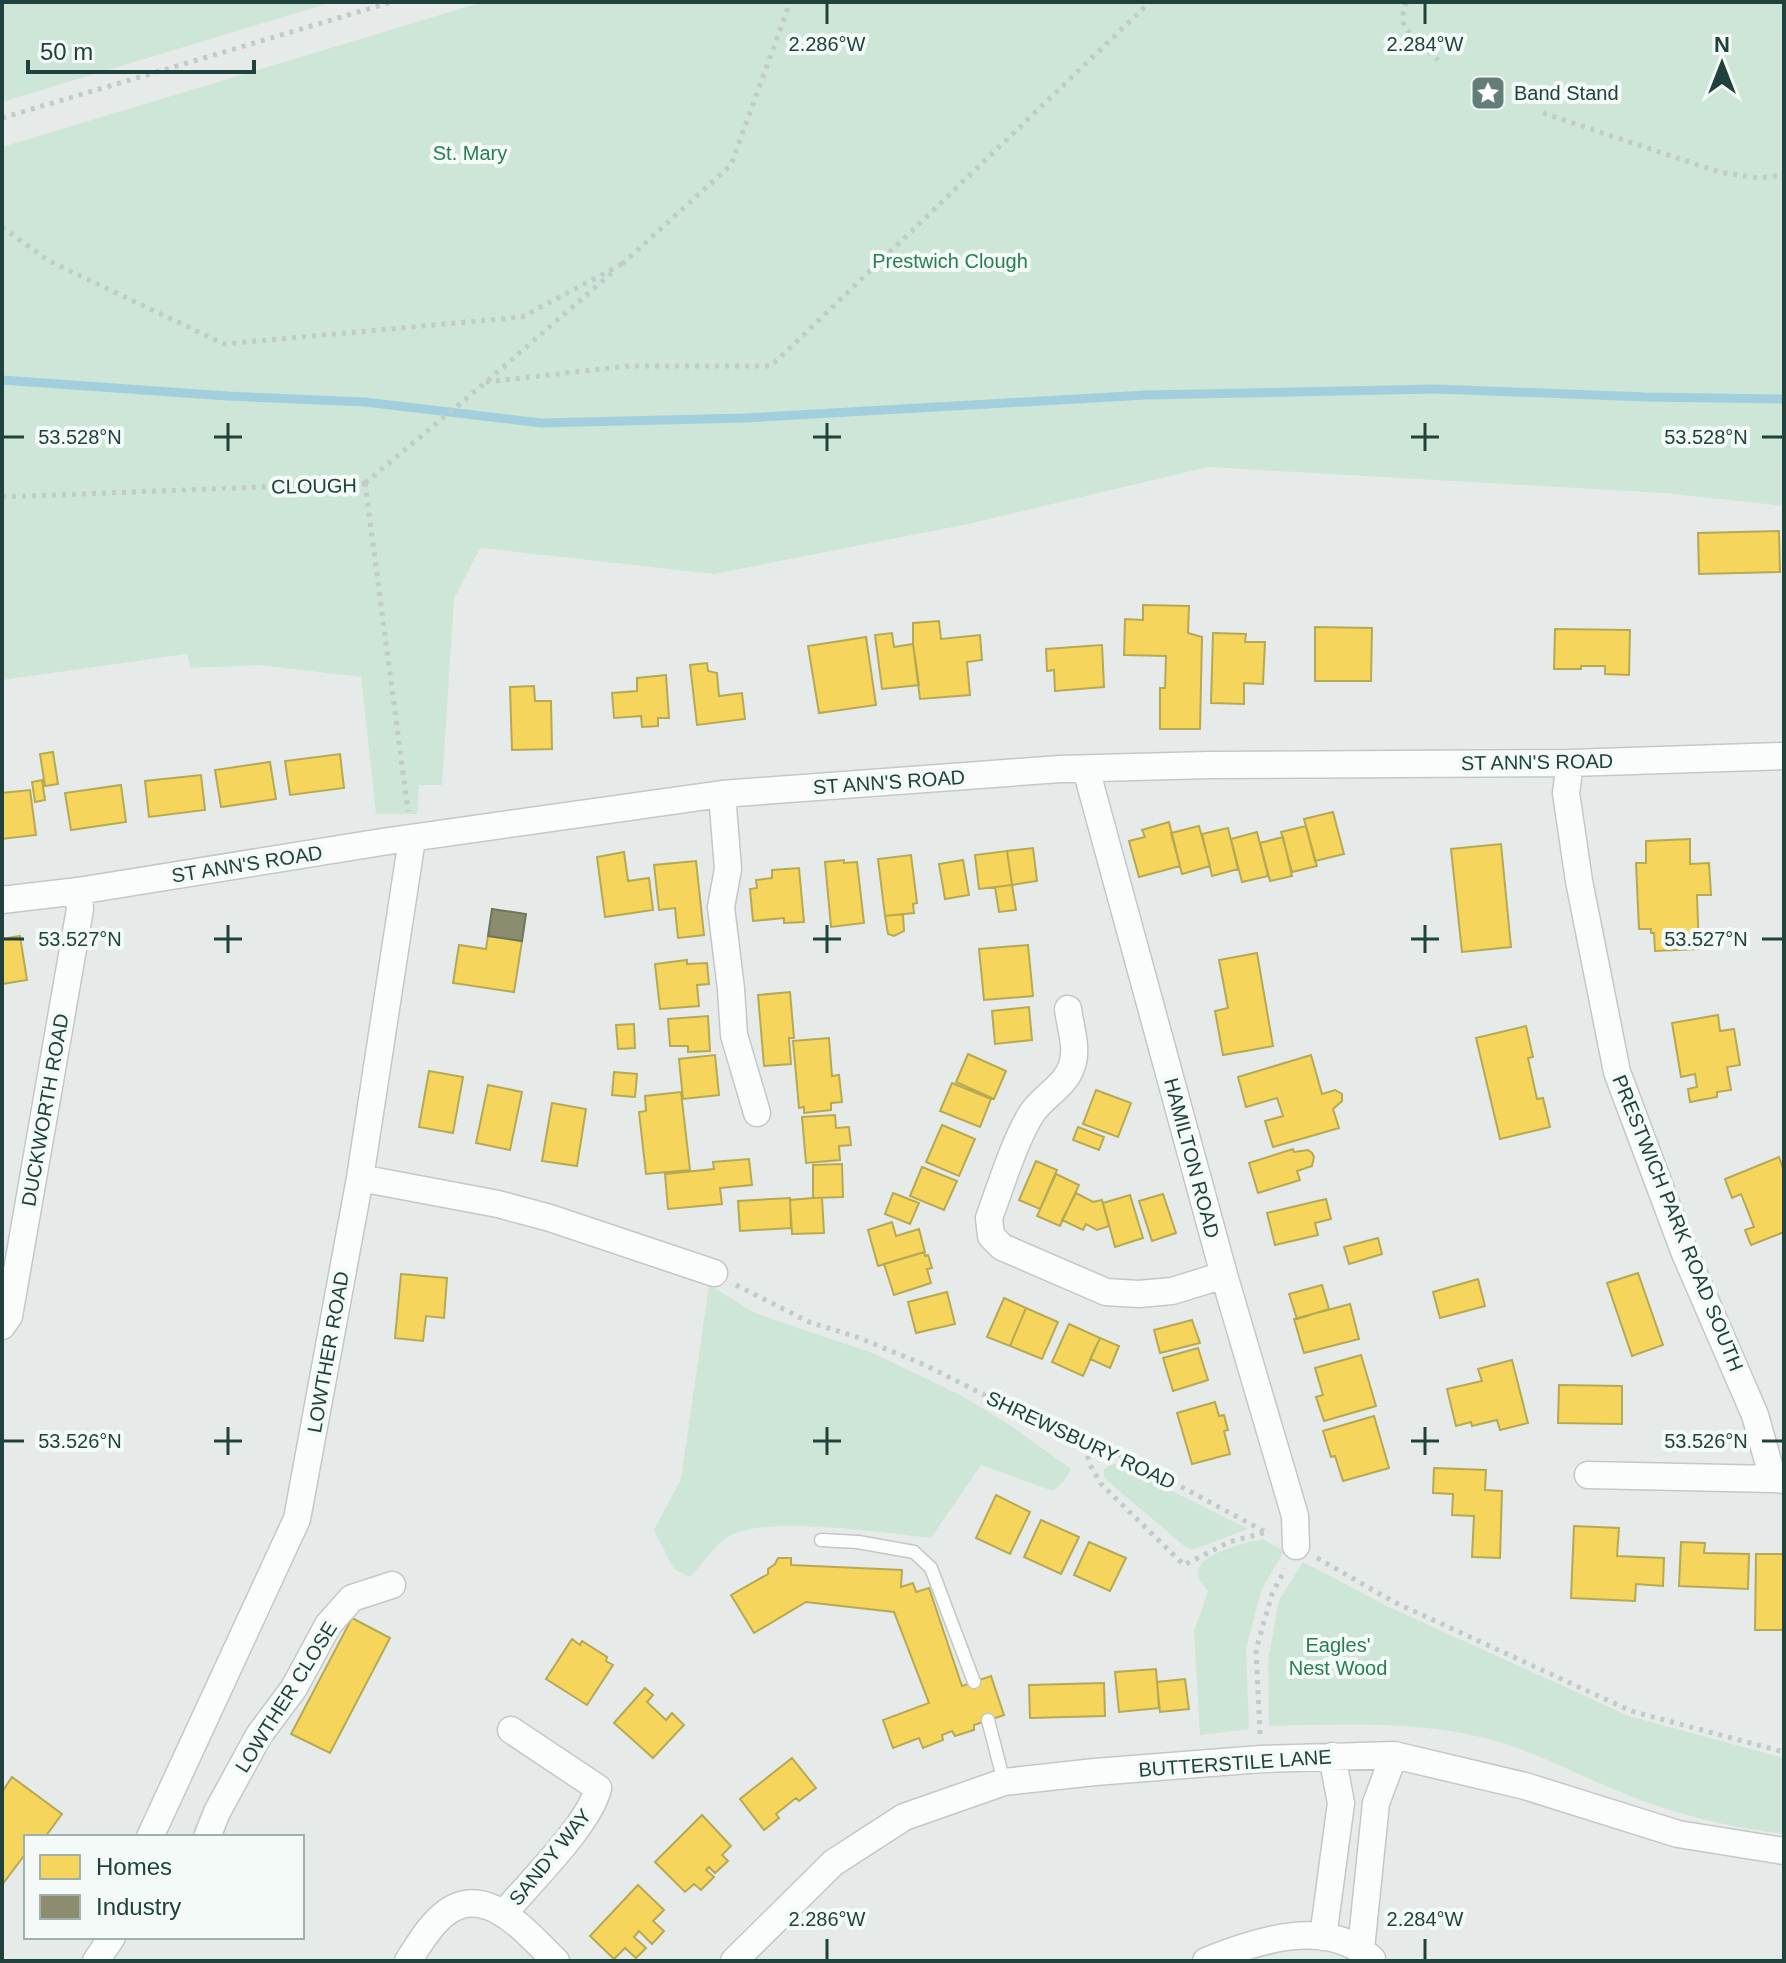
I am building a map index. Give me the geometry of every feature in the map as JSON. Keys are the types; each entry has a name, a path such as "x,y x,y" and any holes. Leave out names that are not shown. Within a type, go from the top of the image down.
{"street":[{"name":"ST ANN'S ROAD","path":"2,900 722,794 1086,769 1209,765 1570,763 1784,756"},
{"name":"PRESTWICH PARK ROAD SOUTH","path":"1570,763 1566,793 1579,881 1617,1072 1684,1251 1755,1415 1779,1480"},
{"name":"HAMILTON ROAD","path":"1086,769 1224,1275 1295,1516 1296,1546"},
{"path":"722,794 728,869 721,907 734,1035 757,1113"},
{"name":"LOWTHER ROAD","path":"151,1835 297,1519 360,1178 412,839"},
{"name":"DUCKWORTH ROAD","path":"2,1326 9,1316 15,1285 80,909 78,891"},
{"path":"1068,1009 1074,1053 1072,1065 1056,1089 1030,1115 989,1218 991,1236 1002,1247 1106,1292 1139,1294 1172,1291 1224,1275"},
{"path":"360,1178 498,1204 714,1273"},
{"path":"1588,1475 1779,1480"},
{"name":"LOWTHER CLOSE","path":"208,1835 259,1735 294,1688 328,1625 352,1598 392,1585"},
{"name":"SANDY WAY","path":"511,1730 598,1788 595,1801 576,1828 505,1912 556,1961"},
{"path":"1206,1961 1250,1944 1293,1936 1323,1937 1367,1955 1376,1803 1394,1755"},
{"name":"BUTTERSTILE LANE","path":"734,1961 833,1863 904,1817 1004,1782 1261,1759 1394,1755 1525,1786 1678,1834 1784,1851"},
{"path":"1323,1937 1341,1803 1332,1756"},
{"path":"408,1961 430,1928 444,1914 462,1905 477,1903 505,1912"}],"lane":[{"path":"821,1540 858,1542 914,1552 931,1568 974,1682"},
{"path":"988,1720 1004,1782"}],"path":[{"path":"2,118 392,2"},
{"path":"365,483 622,264 731,165 790,2"},
{"path":"486,382 628,366 771,366 1150,2"},
{"path":"1406,2 1404,27 1438,60"},
{"path":"1543,113 1719,172 1758,178 1784,175"},
{"path":"2,227 49,261 224,344 522,317 622,264"},
{"name":"CLOUGH","path":"2,497 365,483 412,839"},
{"name":"SHREWSBURY ROAD","path":"714,1273 809,1322 857,1337 925,1365 1086,1446 1126,1457 1296,1546 1394,1602 1631,1711 1784,1752"},
{"path":"1086,1446 1089,1463 1101,1484 1184,1565 1229,1542 1267,1532"},
{"path":"1261,1759 1256,1650 1272,1594 1296,1546"}],"green space":[{"path":"2,2 333,2 2,102"},
{"name":"Prestwich Clough","path":"483,2 1784,2 1784,506 1664,493 1208,467 968,524 714,574 480,548 454,599 442,785 419,785 417,814 376,814 361,677 259,665 191,668 187,654 2,680 2,147"},
{"path":"709,1285 755,1313 875,1354 962,1396 1010,1425 1071,1469 1053,1491 981,1465 931,1538 827,1527 770,1527 747,1530 724,1539 690,1577 674,1569 654,1530 681,1479"},
{"path":"1115,1464 1248,1529 1192,1550 1104,1478 1104,1470"},
{"name":"Eagles' Nest Wood","path":"1263,1539 1284,1551 1262,1589 1246,1648 1249,1729 1200,1735 1194,1631 1208,1591 1199,1578 1199,1568 1217,1553"},
{"name":"Eagles' Nest Wood","path":"1303,1562 1389,1607 1629,1716 1784,1758 1784,1834 1725,1824 1649,1803 1553,1762 1477,1736 1389,1725 1269,1726 1268,1660 1279,1600"}],"building: Homes":[{"path":"1779,531 1780,572 1699,574 1698,533"},
{"path":"1143,605 1189,606 1188,633 1202,637 1200,729 1160,729 1160,688 1165,688 1166,656 1124,655 1125,619 1143,620"},
{"path":"939,621 941,639 980,635 982,660 967,662 970,695 920,699 913,623"},
{"path":"1315,627 1372,628 1371,681 1315,681"},
{"path":"1555,629 1630,630 1629,675 1605,674 1605,666 1554,669"},
{"path":"892,633 894,647 913,644 919,685 882,689 875,635"},
{"path":"1213,633 1246,634 1245,642 1265,642 1263,684 1244,683 1244,704 1211,703"},
{"path":"866,637 876,705 819,713 808,646"},
{"path":"1102,645 1104,687 1055,691 1054,670 1047,671 1046,649"},
{"path":"707,663 708,671 717,673 719,696 742,693 745,719 697,725 690,665"},
{"path":"666,675 669,718 658,718 658,726 642,727 641,716 614,718 612,693 637,691 637,678"},
{"path":"534,686 535,701 551,701 552,749 512,750 510,687"},
{"path":"53,752 58,784 45,786 40,754"},
{"path":"340,754 344,788 290,795 285,761"},
{"path":"270,762 276,799 221,807 215,770"},
{"path":"201,775 205,810 149,817 145,781"},
{"path":"42,780 45,800 35,802 32,782"},
{"path":"121,785 126,822 71,830 65,793"},
{"path":"30,790 36,835 2,839 2,793"},
{"path":"1333,812 1344,854 1315,861 1304,819"},
{"path":"1169,822 1180,866 1139,877 1129,841 1145,837 1142,830"},
{"path":"1199,826 1210,866 1182,874 1171,833"},
{"path":"1306,826 1317,866 1292,872 1281,832"},
{"path":"1228,828 1238,869 1212,876 1202,834"},
{"path":"1257,832 1268,876 1242,882 1231,839"},
{"path":"1283,837 1292,876 1270,881 1260,843"},
{"path":"1690,839 1690,864 1709,863 1711,895 1697,895 1699,949 1655,951 1654,933 1651,929 1639,929 1636,863 1646,863 1646,841"},
{"path":"1501,844 1511,947 1462,952 1451,849"},
{"path":"1033,848 1037,881 1012,885 1007,851"},
{"path":"1007,851 1012,885 979,889 975,855"},
{"path":"624,852 628,881 649,878 653,910 605,917 597,857"},
{"path":"911,855 917,903 913,904 914,913 885,916 878,859"},
{"path":"844,860 844,863 857,862 864,923 831,927 825,862"},
{"path":"963,860 969,895 945,899 939,864"},
{"path":"696,861 704,935 678,938 675,908 659,910 654,865"},
{"path":"799,868 804,922 784,923 784,918 753,921 750,889 757,888 756,880 772,878 772,870"},
{"path":"1012,885 1016,910 999,912 995,887"},
{"path":"903,914 904,931 894,936 888,934 885,916"},
{"path":"20,936 27,980 2,984 2,939"},
{"path":"488,936 522,941 514,992 453,983 459,945 486,949"},
{"path":"1028,945 1033,996 984,1000 979,949"},
{"path":"1257,953 1273,1046 1223,1055 1215,1011 1228,1008 1219,960"},
{"path":"687,960 687,964 707,963 709,984 697,985 699,1006 660,1009 655,964"},
{"path":"790,992 794,1038 789,1038 791,1064 764,1066 758,995"},
{"path":"1029,1007 1032,1040 995,1044 992,1011"},
{"path":"1718,1015 1720,1031 1734,1029 1740,1065 1727,1067 1731,1090 1717,1092 1717,1097 1690,1102 1688,1089 1697,1087 1695,1074 1681,1077 1672,1023"},
{"path":"708,1016 710,1051 688,1052 688,1046 670,1046 668,1019"},
{"path":"634,1024 635,1048 618,1049 616,1025"},
{"path":"1526,1026 1533,1057 1528,1058 1537,1099 1543,1098 1550,1127 1500,1139 1476,1038"},
{"path":"829,1038 832,1076 839,1075 842,1102 831,1103 831,1110 804,1113 804,1107 799,1108 793,1041"},
{"path":"968,1054 1006,1071 994,1099 956,1082"},
{"path":"715,1055 719,1095 683,1099 679,1059"},
{"path":"1311,1055 1322,1094 1335,1090 1342,1094 1342,1101 1333,1109 1339,1128 1273,1147 1265,1121 1283,1116 1277,1098 1246,1107 1238,1077"},
{"path":"429,1071 463,1077 453,1133 419,1127"},
{"path":"614,1072 637,1074 635,1097 612,1095"},
{"path":"952,1083 991,1099 980,1127 940,1111"},
{"path":"488,1085 522,1092 510,1150 476,1143"},
{"path":"1096,1090 1131,1103 1118,1137 1083,1124"},
{"path":"681,1092 690,1170 646,1174 639,1112 646,1111 645,1096"},
{"path":"552,1103 586,1109 577,1166 542,1161"},
{"path":"835,1115 836,1128 849,1127 851,1145 839,1146 840,1160 806,1163 802,1117"},
{"path":"942,1125 975,1139 959,1176 926,1162"},
{"path":"1078,1127 1104,1137 1099,1150 1073,1140"},
{"path":"1293,1149 1294,1152 1308,1150 1312,1153 1312,1166 1297,1171 1300,1180 1258,1193 1249,1163"},
{"path":"1779,1157 1784,1171 1784,1232 1751,1245 1745,1230 1754,1227 1741,1194 1732,1198 1725,1179"},
{"path":"749,1159 752,1185 720,1188 722,1204 668,1209 665,1174 714,1169 713,1162"},
{"path":"1036,1161 1057,1170 1040,1209 1019,1200"},
{"path":"842,1164 843,1197 813,1198 813,1165"},
{"path":"922,1167 957,1181 944,1210 910,1196"},
{"path":"1056,1174 1079,1185 1060,1226 1037,1216"},
{"path":"893,1193 919,1203 910,1224 885,1214"},
{"path":"1076,1193 1093,1202 1102,1200 1109,1226 1097,1230 1086,1224 1083,1230 1062,1220"},
{"path":"1163,1194 1176,1233 1152,1241 1139,1201"},
{"path":"1130,1195 1143,1238 1115,1247 1103,1203"},
{"path":"790,1198 791,1228 740,1231 738,1201"},
{"path":"822,1198 824,1233 792,1234 790,1200"},
{"path":"1326,1199 1331,1219 1315,1223 1318,1235 1275,1245 1267,1213"},
{"path":"892,1222 896,1236 919,1229 925,1252 878,1266 868,1230"},
{"path":"1378,1238 1382,1254 1349,1264 1344,1247"},
{"path":"924,1252 932,1268 927,1269 931,1283 894,1295 884,1264"},
{"path":"1638,1273 1663,1345 1632,1356 1607,1283"},
{"path":"401,1274 447,1278 444,1318 426,1316 423,1341 395,1338"},
{"path":"1478,1279 1485,1306 1440,1318 1433,1292"},
{"path":"1322,1285 1329,1309 1297,1319 1289,1294"},
{"path":"947,1292 955,1324 916,1333 908,1302"},
{"path":"1004,1298 1026,1308 1010,1346 987,1337"},
{"path":"1350,1304 1359,1339 1304,1353 1294,1319"},
{"path":"1026,1308 1058,1322 1042,1359 1010,1346"},
{"path":"1192,1320 1200,1343 1160,1353 1154,1330"},
{"path":"1069,1324 1100,1338 1083,1376 1052,1362"},
{"path":"1100,1338 1119,1346 1110,1368 1090,1359"},
{"path":"1198,1348 1208,1380 1173,1391 1163,1358"},
{"path":"1361,1355 1376,1406 1324,1421 1316,1397 1323,1395 1315,1368"},
{"path":"1512,1360 1528,1423 1500,1430 1497,1420 1456,1426 1447,1389 1482,1381 1478,1369"},
{"path":"1559,1385 1622,1386 1622,1424 1558,1423"},
{"path":"1215,1402 1219,1416 1224,1415 1228,1430 1224,1431 1230,1454 1192,1464 1177,1413"},
{"path":"1374,1416 1389,1468 1343,1481 1323,1431"},
{"path":"1434,1468 1486,1470 1485,1490 1502,1491 1500,1558 1472,1557 1474,1516 1452,1515 1453,1494 1433,1493"},
{"path":"996,1495 1030,1512 1010,1554 976,1538"},
{"path":"1041,1520 1079,1537 1061,1574 1024,1557"},
{"path":"1574,1526 1619,1528 1617,1556 1664,1558 1663,1586 1636,1584 1635,1601 1571,1598"},
{"path":"1089,1542 1126,1558 1110,1591 1074,1575"},
{"path":"1681,1542 1705,1543 1704,1553 1749,1554 1748,1589 1679,1586"},
{"path":"1756,1554 1784,1554 1784,1630 1755,1630"},
{"path":"778,1558 791,1558 791,1565 902,1570 901,1587 913,1583 916,1592 929,1588 962,1686 991,1676 1004,1715 974,1725 974,1730 955,1736 952,1731 942,1735 943,1740 923,1748 919,1738 893,1748 883,1720 929,1703 894,1612 806,1602 754,1633 731,1595 768,1574 768,1569"},
{"path":"352,1618 390,1638 330,1753 291,1734"},
{"path":"572,1639 580,1645 582,1641 607,1657 606,1661 613,1665 587,1705 546,1679"},
{"path":"1156,1669 1159,1708 1119,1712 1115,1672"},
{"path":"1185,1679 1189,1709 1160,1712 1157,1682"},
{"path":"1104,1683 1105,1716 1030,1718 1029,1685"},
{"path":"645,1688 653,1695 647,1702 666,1720 672,1713 684,1725 653,1758 614,1723"},
{"path":"792,1758 816,1788 799,1801 796,1798 776,1814 779,1818 764,1830 740,1799"},
{"path":"12,1777 62,1814 46,1835 24,1835 24,1856 2,1885 2,1792"},
{"path":"702,1815 731,1846 722,1855 728,1861 715,1873 709,1867 706,1870 714,1877 701,1890 694,1884 685,1892 655,1862"},
{"path":"638,1885 664,1910 653,1921 664,1931 652,1944 639,1931 634,1937 646,1948 636,1958 625,1948 614,1959 590,1936"}],"building: Industry":[{"path":"492,909 526,914 522,941 488,936"}],"waterway":[{"path":"2,380 365,402 541,423 745,418 1146,395 1436,389 1784,399"}],"place":[{"name":"Band Stand","path":"1488,93"}],"park label":[{"name":"St. Mary","path":"470,153"}]}
